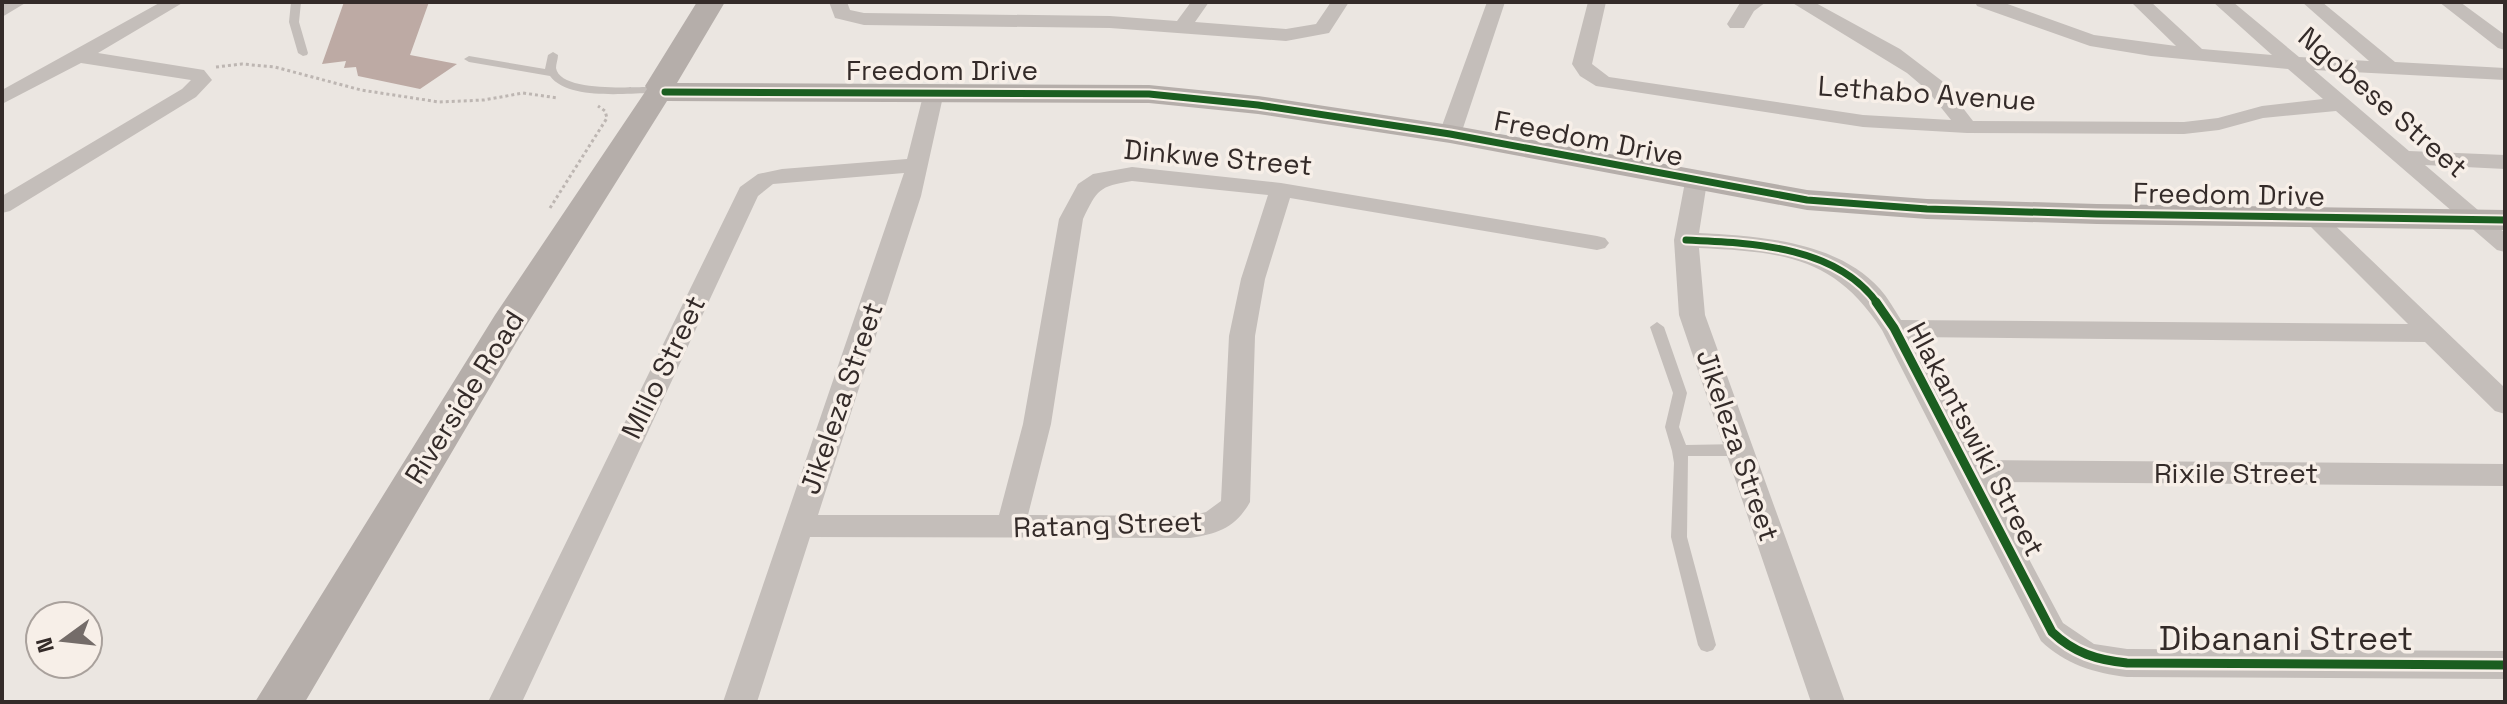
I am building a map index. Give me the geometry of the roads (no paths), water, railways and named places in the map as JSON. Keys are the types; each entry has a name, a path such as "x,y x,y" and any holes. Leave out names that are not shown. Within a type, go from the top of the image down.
{"street":[{"path":"2,11 18,2"},
{"path":"2,98 175,2"},
{"name":"Riverside Road","path":"279,702 500,337 711,2"},
{"path":"838,2 842,14 864,19 1045,21 1302,34 1322,29 1340,2"},
{"path":"1045,21 1061,2"},
{"path":"1182,28 1200,2"},
{"path":"1450,134 1496,2"},
{"name":"Lethabo Avenue","path":"1597,2 1582,64 1587,72 1603,82 1863,121 1967,127 2184,128 2219,124 2262,112 2339,104"},
{"path":"1737,24 1747,7 1757,2"},
{"path":"1800,2 1924,75 1954,104 1967,127"},
{"path":"1984,2 2090,40 2197,55 2505,74"},
{"path":"2140,2 2197,55"},
{"name":"Ngobese Street","path":"2222,2 2400,157 2489,220 2505,245"},
{"path":"2311,2 2388,67"},
{"path":"2448,2 2505,44"},
{"path":"2,206 189,93 202,80 186,71 77,56"},
{"name":"Freedom Drive","path":"657,91 1090,93 1201,99 1450,134 1696,182 1807,200 1927,209 2489,220"},
{"name":"Jikeleza Street","path":"740,702 918,165 934,92"},
{"path":"2400,157 2505,162"},
{"name":"Mlilo Street","path":"505,702 748,192 766,179 782,176 918,165"},
{"name":"Dinkwe Street","path":"1010,528 1037,424 1071,219 1086,189 1101,179 1132,174 1281,190 1597,243"},
{"name":"Jikeleza Street","path":"1696,182 1686,240 1692,315 1828,702"},
{"name":"Ratang Street","path":"797,526 1190,527 1220,520 1231,511 1235,502 1242,336 1253,279 1281,190"},
{"path":"2313,217 2505,404"},
{"name":"Hlakantswiki Street","path":"1686,240 1749,243 1809,257 1837,270 1869,292 1894,328 2052,632 2069,649"},
{"name":"Hlakantswiki Street","path":"1894,328 2433,333"},
{"name":"Rixile Street","path":"1967,471 2505,475"},
{"name":"Dibanani Street","path":"2069,649 2094,660 2127,663 2505,665"}],"lane":[{"path":"296,2 294,22 303,53"},
{"path":"550,73 548,65 553,55"},
{"path":"469,59 550,73 566,85 580,88 657,91"},
{"path":"1657,327 1680,393 1672,427 1684,476 1682,506 1677,518 1679,537 1707,645"},
{"path":"1680,451 1740,450"}]}
